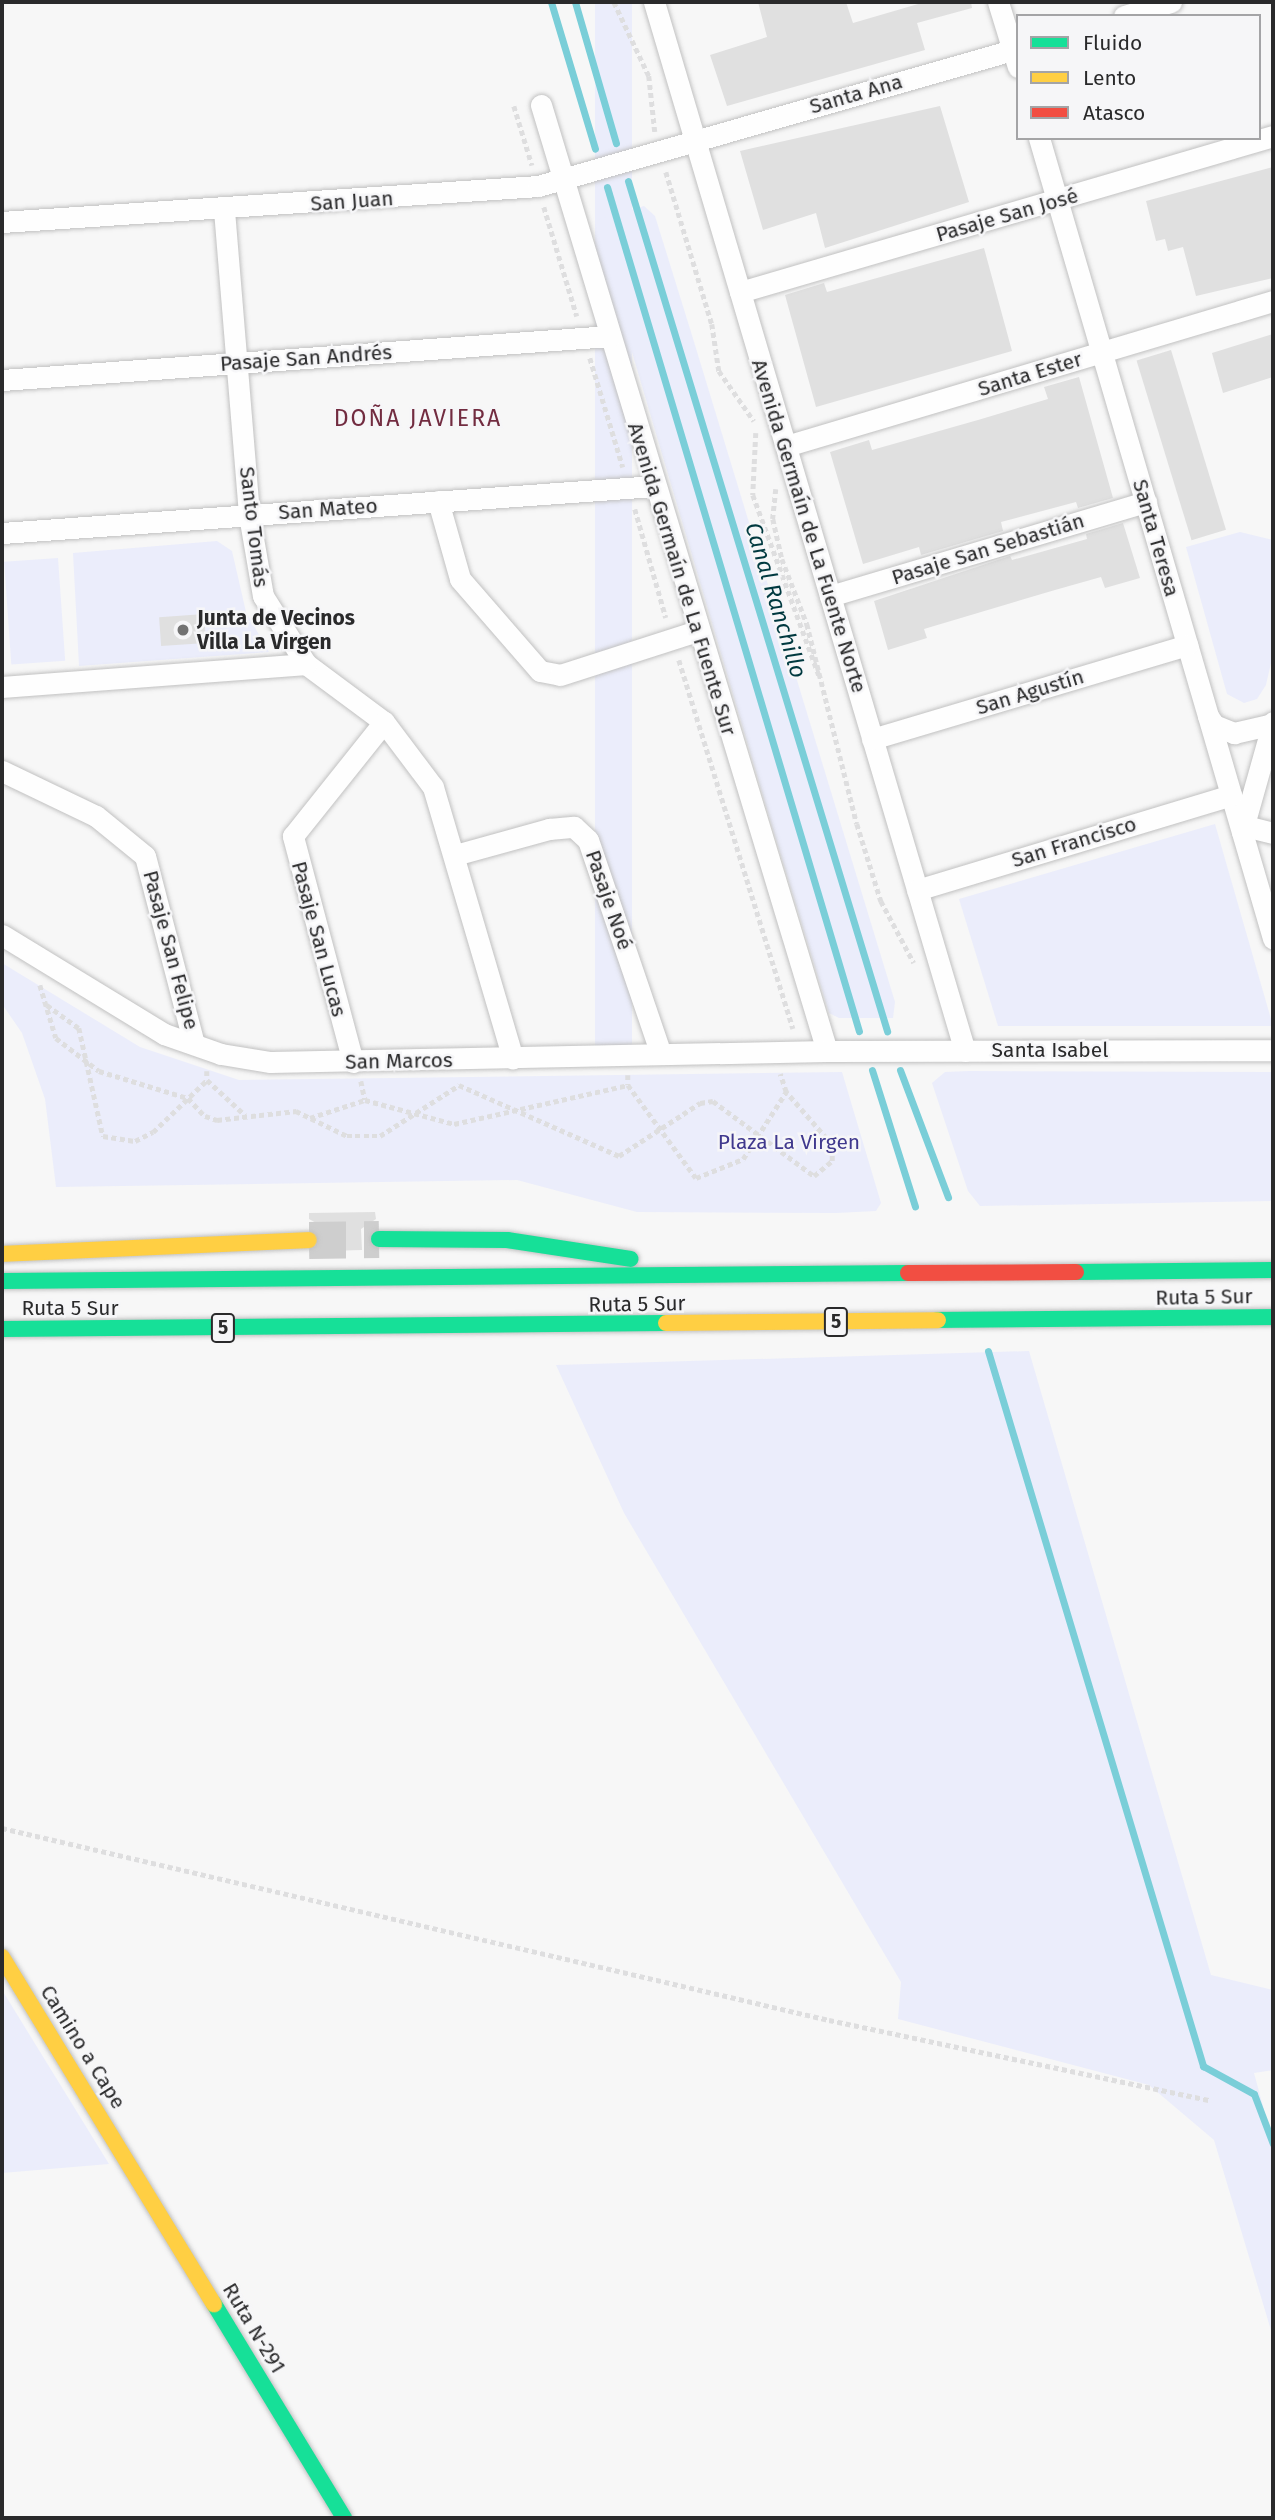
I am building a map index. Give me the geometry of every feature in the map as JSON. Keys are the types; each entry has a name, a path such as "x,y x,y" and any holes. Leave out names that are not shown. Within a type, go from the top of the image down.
{"main road":[{"path":"379,1239 507,1240 757,1276"},
{"path":"2,1254 309,1240"},
{"name":"Ruta 5 Sur","path":"2,1281 1273,1270"},
{"name":"Ruta 5 Sur","path":"2,1329 1273,1317"},
{"path":"2,1342 47,1329"},
{"name":"Camino a Cape","path":"2,1957 128,2160"},
{"name":"Ruta N-291","path":"128,2160 344,2518"}],"street":[{"name":"Avenida Germaín de La Fuente Norte","path":"654,2 965,1051"},
{"path":"998,2 1016,54"},
{"path":"1131,14 1171,2"},
{"name":"Santa Ana","path":"695,141 1016,54"},
{"name":"Avenida Germaín de La Fuente Sur","path":"541,105 697,631 827,1051"},
{"name":"Santa Teresa","path":"1040,140 1231,794 1244,829 1273,938"},
{"name":"Pasaje San José","path":"740,292 1260,140"},
{"name":"San Juan","path":"2,222 224,210 538,186 695,141"},
{"name":"Santo Tomás","path":"224,210 249,515 263,596 306,664 384,722 433,787 513,1058"},
{"name":"Santa Ester","path":"786,446 1273,301"},
{"name":"Pasaje San Andrés","path":"2,380 610,336"},
{"name":"San Mateo","path":"2,533 654,486"},
{"path":"438,501 460,579 540,671 560,675 697,631"},
{"name":"Pasaje San Sebastián","path":"830,596 1146,502"},
{"name":"San Agustín","path":"872,739 1188,645"},
{"path":"2,687 306,664"},
{"path":"1208,716 1214,725 1234,733 1273,723 1244,829 1273,833"},
{"name":"Pasaje San Lucas","path":"356,1068 293,836 384,722"},
{"name":"Pasaje San Felipe","path":"2,771 96,816 145,856 194,1044"},
{"name":"San Francisco","path":"917,890 1231,794"},
{"name":"Pasaje Noé","path":"455,855 549,829 574,827 588,840 662,1054"},
{"name":"San Marcos","path":"2,935 147,1026 194,1044 270,1062 356,1068 513,1058 827,1051"},
{"name":"Santa Isabel","path":"827,1051 1273,1050"}],"path":[{"path":"614,2 649,76 655,136"},
{"path":"514,106 672,639 800,1051"},
{"path":"663,164 712,324 719,370 753,421 753,495 819,675"},
{"path":"780,482 774,519 881,901 901,947 921,972"},
{"path":"38,978 56,1038 99,1071 188,1098 205,1116 246,1116 288,1110 347,1136 375,1138 459,1086 619,1156 700,1103 713,1101 806,1174 814,1176 832,1161 832,1145 786,1092 778,1066"},
{"path":"46,1004 79,1028 98,1129 111,1139 135,1141 153,1132 207,1080"},
{"path":"206,1064 207,1080 246,1116"},
{"path":"356,1068 365,1100"},
{"path":"628,1069 628,1085 687,1174 702,1179 734,1166 758,1136 786,1092"},
{"path":"309,1118 365,1100 415,1111 454,1124 628,1085"},
{"path":"2,1828 829,2020 1209,2100"}],"green space":[{"path":"595,2 632,2 632,1065 595,1065"},
{"path":"644,206 655,216 691,332 895,1002 893,1018 839,1018 829,1013 595,227 600,219"},
{"path":"1240,532 1273,540 1273,654 1266,685 1257,699 1244,703 1227,694 1186,547"},
{"path":"217,541 232,551 246,612 269,652 79,666 73,553"},
{"path":"58,558 65,661 11,665 4,562"},
{"path":"1215,824 1273,1026 998,1026 959,899"},
{"name":"Plaza La Virgen","path":"2,963 140,1047 239,1080 842,1072 881,1203 876,1211 836,1213 637,1212 517,1180 56,1187 45,1099 22,1033 2,1004"},
{"path":"945,1072 1273,1072 1273,1201 980,1206 968,1191 932,1083"},
{"path":"1029,1351 1211,1975 1273,1990 1273,2070 1254,2073 1273,2143 1273,2337 1214,2140 1149,2085 898,2019 901,1982 624,1513 556,1365"},
{"path":"2,1990 109,2164 2,2173"}],"building":[{"path":"758,2 846,2 853,23 925,2 971,2 972,8 917,23 925,50 727,106 710,55 767,37"},
{"path":"940,106 969,202 825,248 816,213 763,230 740,151"},
{"path":"1273,167 1273,278 1196,296 1183,247 1168,251 1165,239 1156,241 1146,201"},
{"path":"984,248 1012,351 816,407 785,295 824,283 827,292"},
{"path":"1273,334 1273,377 1223,393 1212,353"},
{"path":"1171,350 1226,530 1192,540 1137,361"},
{"path":"1079,377 1113,498 1078,508 1076,502 1001,522 1003,531 921,555 919,547 863,564 830,452 869,440 872,450 1048,399 1044,387"},
{"path":"1123,523 1140,578 1105,588 1101,577 1055,590 924,629 927,638 888,650 874,601 1010,556 1012,560 1087,539 1086,534"},
{"name":"Junta de Vecinos Villa La Virgen","path":"204,614 206,643 161,646 159,617"},
{"path":"375,1212 376,1219 361,1229 362,1250 327,1251 327,1229 309,1219 309,1213"}],"waterway":[{"path":"551,2 595,149"},
{"name":"Canal Ranchillo","path":"575,2 616,143"},
{"name":"Canal Ranchillo","path":"628,181 887,1031"},
{"path":"607,187 859,1031"},
{"path":"872,1070 915,1206"},
{"name":"Canal Ranchillo","path":"900,1070 948,1197"},
{"path":"988,1351 1203,2066 1254,2094 1273,2144"}],"tunnel":[{"path":"309,1240 379,1239"}],"traffic: fast":[{"path":"379,1239 507,1240 631,1259"},
{"path":"1076,1272 1273,1270"},
{"path":"2,1281 908,1273"},
{"path":"938,1320 1273,1317"},
{"path":"2,1329 666,1323"},
{"path":"214,2304 344,2518"}],"traffic: slow":[{"path":"2,1254 309,1240"},
{"path":"666,1323 938,1320"},
{"path":"2,1957 214,2304"}],"traffic: jam":[{"path":"908,1273 1076,1272"}],"place":[{"name":"Junta de Vecinos Villa La Virgen","path":"183,630"}],"district":[{"name":"DOÑA JAVIERA","path":"418,418"}]}
